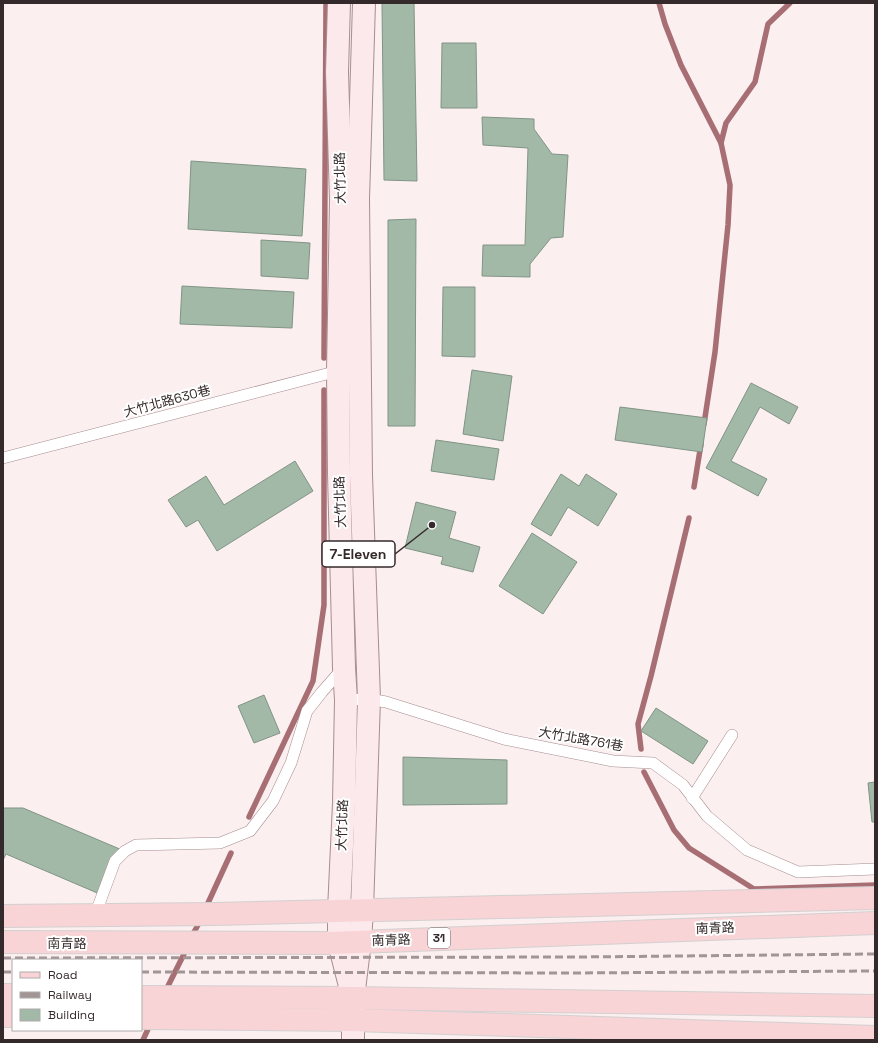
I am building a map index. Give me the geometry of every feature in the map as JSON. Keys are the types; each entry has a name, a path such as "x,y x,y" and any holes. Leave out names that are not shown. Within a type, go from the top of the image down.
{"main road":[{"path":"3,916 214,914 875,898"},
{"name":"南青路","path":"3,942 349,942 875,923"},
{"path":"142,997 353,998 875,1006"},
{"path":"142,1018 353,1030 875,1038"}],"street":[{"name":"大竹北路","path":"339,3 337,72 341,200 338,371 339,474 346,700 344,803 339,910 349,942 353,998 353,1030"},
{"name":"大竹北路","path":"349,942 362,910 369,699 361,475 358,199 364,3"}],"lane":[{"name":"大竹北路630巷","path":"3,458 338,371"},
{"path":"95,915 115,861 125,851 136,845 220,843 250,831 273,801 291,763 307,711 344,668"},
{"name":"大竹北路761巷","path":"346,700 369,699 386,702 504,739 613,761 653,763 683,785 707,816 747,850 798,872 875,869"},
{"path":"692,798 732,735"}],"building":[{"path":"382,3 414,3 417,181 384,180"},
{"path":"442,43 476,43 477,108 441,108"},
{"path":"482,117 534,119 534,129 552,154 568,155 563,237 551,238 530,264 530,277 482,276 483,245 525,245 528,148 483,145"},
{"path":"191,161 306,169 302,236 188,229"},
{"path":"416,219 415,426 388,426 388,220"},
{"path":"261,240 310,243 308,279 261,276"},
{"path":"182,286 294,292 292,328 180,324"},
{"path":"443,287 475,287 475,357 442,356"},
{"path":"472,370 512,376 503,441 463,434"},
{"path":"751,383 798,407 789,424 760,407 731,461 767,479 758,496 706,468"},
{"path":"620,407 707,418 702,452 615,440"},
{"path":"436,440 499,449 494,480 431,471"},
{"path":"295,461 313,491 217,551 198,520 186,527 168,500 206,476 224,505"},
{"path":"561,474 579,486 586,474 617,494 598,526 568,507 551,536 531,524"},
{"path":"416,502 456,512 449,538 480,547 473,572 441,564 443,557 405,548"},
{"path":"532,533 577,562 543,614 499,586"},
{"path":"264,695 280,733 254,743 238,706"},
{"path":"656,708 708,741 693,764 641,731"},
{"path":"403,757 507,760 507,804 403,805"},
{"path":"875,782 875,822 872,822 868,783"},
{"path":"3,808 23,808 122,850 102,895 6,854 3,860"}],"waterway":[{"path":"324,358 326,3"},
{"path":"659,3 665,24 681,65 721,143 730,185 728,225 715,352 704,424"},
{"path":"721,143 726,123 755,82 768,24 790,3"},
{"path":"249,817 313,681 324,605 324,390"},
{"path":"694,487 701,444"},
{"path":"641,749 638,724 689,518"},
{"path":"644,772 674,830 689,848 754,889 875,885"},
{"path":"208,903 231,853"},
{"path":"194,932 198,925"},
{"path":"168,986 184,954"},
{"path":"143,1040 148,1029"}],"railway":[{"path":"3,958 578,957 875,954"},
{"path":"142,972 574,973 875,971"},
{"path":"3,972 12,972"}],"place":[{"name":"7-Eleven","path":"432,525"}]}
